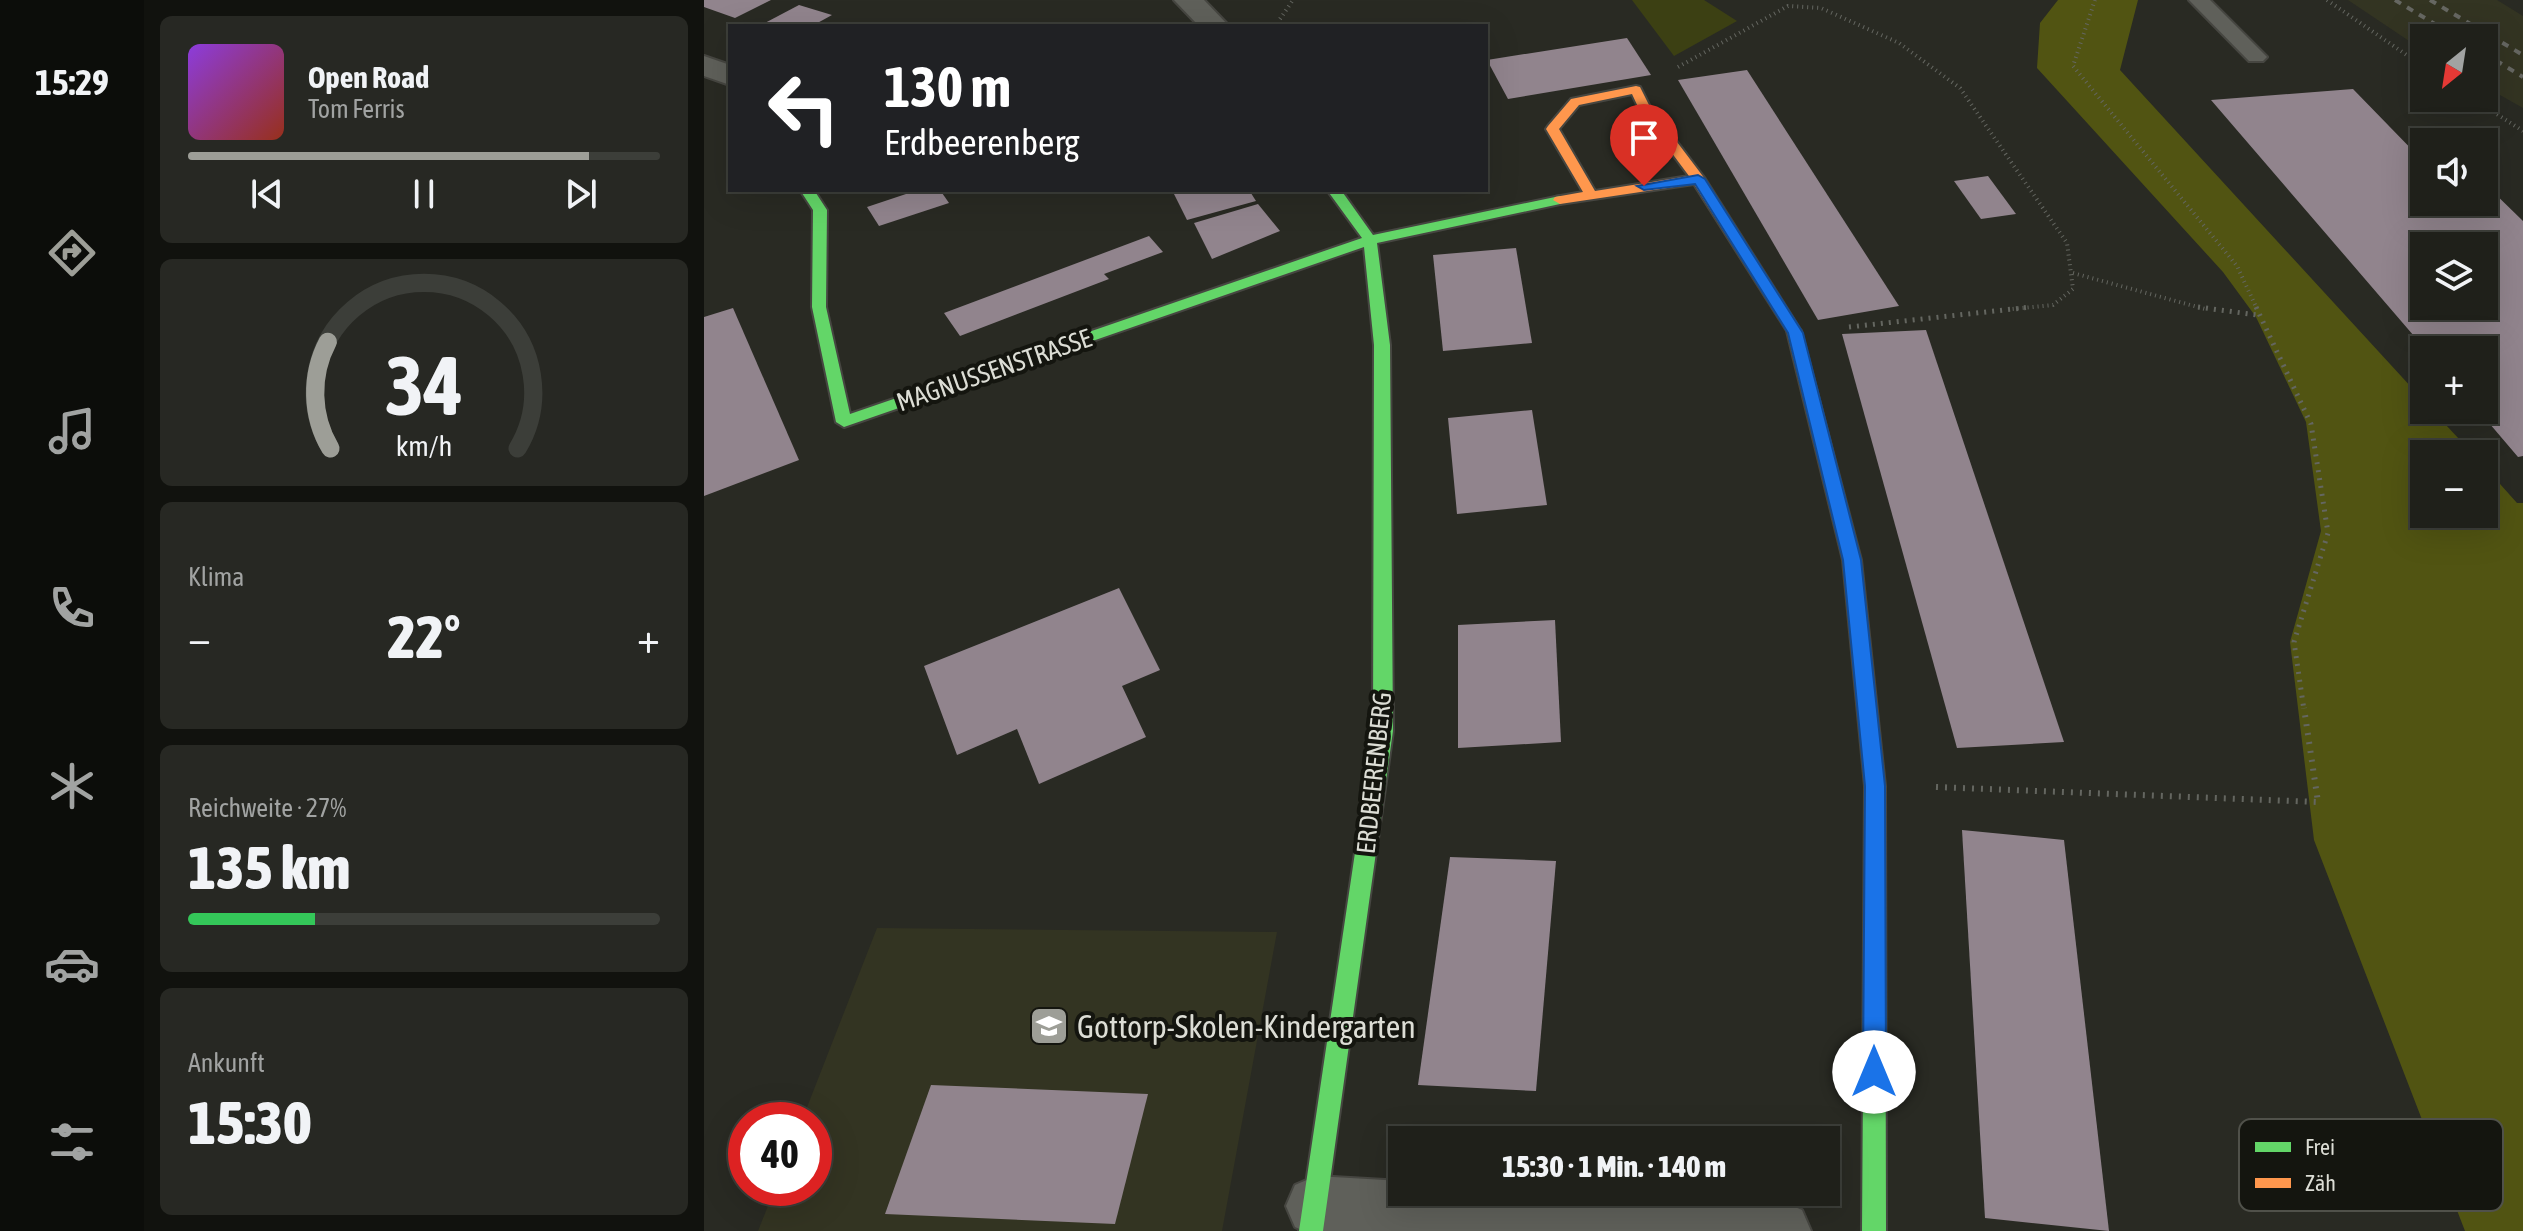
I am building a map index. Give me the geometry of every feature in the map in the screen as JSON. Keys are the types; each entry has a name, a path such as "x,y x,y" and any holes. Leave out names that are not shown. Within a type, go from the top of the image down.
{"street":[{"path":"1188,0 1213,24"},
{"path":"704,65 728,75"},
{"path":"1590,193 1552,129 1575,102 1636,90 1643,106 1698,179 1795,333 1852,560 1875,786 1874,1231"},
{"path":"1370,240 1590,193 1698,179"},
{"name":"MAGNUSSENSTRASSE","path":"808,192 820,210 819,307 844,422 1370,240"},
{"name":"ERDBEERENBERG","path":"1335,192 1370,240 1382,345 1383,731 1314,1219 1781,1231"}],"lane":[{"path":"2199,0 2256,57"}],"path":[{"path":"1280,19 1293,0"},
{"path":"1875,786 2100,791 2318,802 2294,642 2328,533 2311,424 2257,315 2237,266 2073,66 2095,0"},
{"path":"2327,0 2410,57"},
{"path":"1670,71 1788,6 1821,8 1899,43 1960,88 2067,243 2073,289 2053,305 1795,333"},
{"path":"2494,112 2523,131"},
{"path":"2073,273 2211,311 2257,315"}],"shaded area":[{"path":"2058,0 2138,0 2120,70 2410,386 2410,424 2445,424 2460,440 2410,440 2410,528 2498,528 2498,482 2517,503 2523,503 2523,1231 2465,1231 2457,1211 2503,1211 2503,1119 2422,1119 2314,840 2290,642 2321,531 2306,422 2256,317 2223,272 2037,68 2040,23"},
{"path":"2348,0 2497,0 2523,16 2523,108 2498,94 2498,24 2410,24 2410,42"},
{"name":"Gottorp-Skolen-Kindergarten","path":"877,928 1277,932 1222,1231 758,1231 768,1206 832,1206 832,1102 809,1102"}],"green space":[{"path":"1632,0 1704,0 1737,21 1674,56"}],"building":[{"path":"704,0 771,0 735,18 704,7"},
{"path":"799,5 832,15 816,24 763,24"},
{"path":"1627,38 1651,75 1508,99 1488,60"},
{"path":"1747,70 1899,306 1818,320 1678,80"},
{"path":"2353,89 2410,148 2410,216 2498,216 2498,197 2523,221 2523,456 2518,457 2490,424 2498,424 2498,336 2414,336 2211,100"},
{"path":"1988,176 2016,214 1981,219 1954,181"},
{"path":"912,192 941,192 949,203 879,226 867,207"},
{"path":"1173,192 1250,192 1256,201 1187,220"},
{"path":"1258,204 1280,231 1212,259 1194,223"},
{"path":"1149,236 1163,252 1104,274 1109,279 960,336 944,313"},
{"path":"1516,248 1532,343 1443,351 1433,255"},
{"path":"733,308 799,460 704,496 704,317"},
{"path":"1926,330 2064,742 1957,748 1842,334"},
{"path":"1532,410 1547,505 1457,514 1448,418"},
{"path":"1119,588 1160,670 1122,686 1146,737 1039,784 1017,729 957,755 924,666"},
{"path":"1555,620 1561,742 1458,748 1458,625"},
{"path":"1962,830 2064,840 2109,1231 1985,1218"},
{"path":"1450,857 1556,861 1536,1091 1418,1085"},
{"path":"931,1085 1148,1094 1115,1224 885,1214"}],"railway":[{"path":"2395,0 2435,24"},
{"path":"2430,0 2523,55"},
{"path":"2498,62 2523,77"}],"traffic: fast":[{"path":"808,192 820,210 819,307 844,422 1370,240 1560,200"},
{"path":"1311,1231 1383,731 1382,345 1370,240 1335,192"},
{"path":"1794,331 1852,560 1875,786 1874,1231"}],"traffic: slow":[{"path":"1590,193 1552,129 1575,102 1636,90 1643,106 1698,179 1794,331"},
{"path":"1560,200 1698,179"}],"place":[{"name":"Gottorp-Skolen-Kindergarten","path":"1049,1026"}],"route":[{"path":"1644,186 1698,179 1795,333 1852,560 1875,786 1874,1072"}]}
